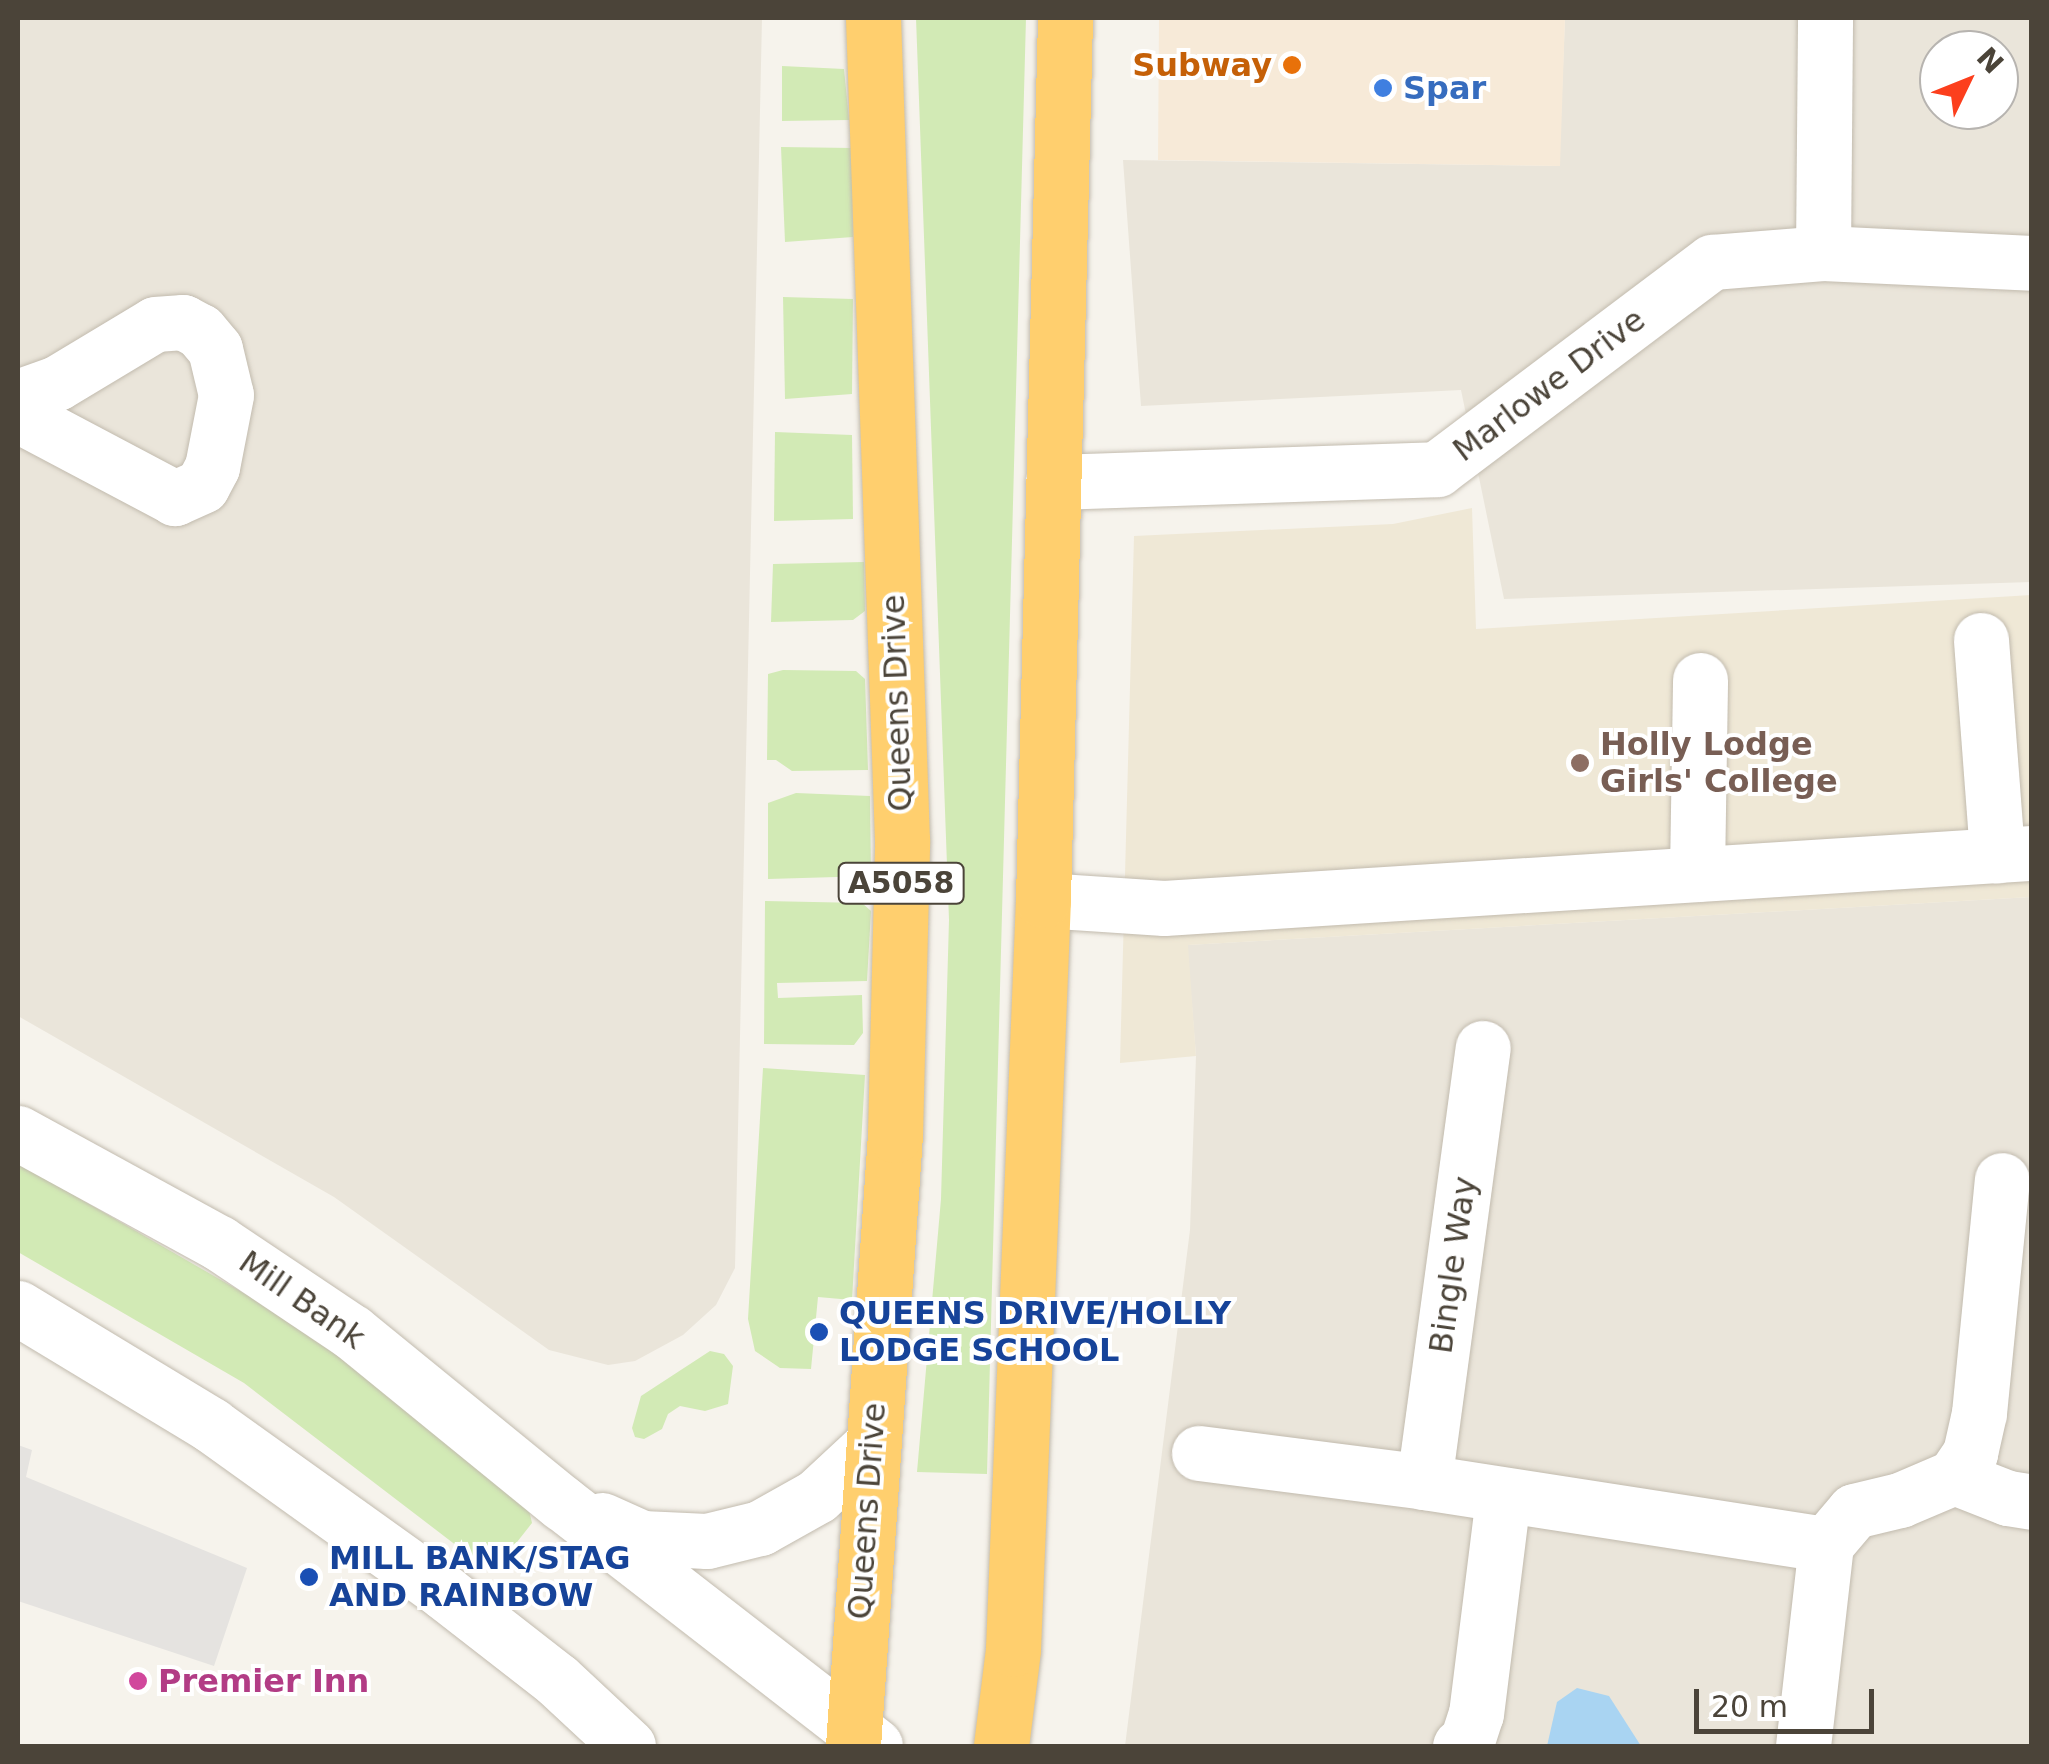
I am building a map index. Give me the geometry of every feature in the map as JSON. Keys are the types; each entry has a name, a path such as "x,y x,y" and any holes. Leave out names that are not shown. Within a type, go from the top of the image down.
{"highway":[{"name":"Queens Drive","path":"860,1742 873,1444 895,1135 902,840 873,18"},
{"path":"1001,1746 1014,1648 1043,900 1066,18"}],"street":[{"path":"1823,253 1825,18"},
{"name":"Marlowe Drive","path":"1054,482 1437,470 1712,262 1823,253 2032,263"},
{"path":"18,397 58,382 155,324 183,322 200,331 215,349 226,395 212,467 202,486 175,498 18,415"},
{"path":"1043,900 1164,908 2014,854 1982,640"},
{"path":"1696,874 1700,680"},
{"name":"Bingle Way","path":"1424,1482 1483,1048"},
{"name":"Mill Bank","path":"18,1133 219,1243 352,1332 860,1742"},
{"path":"1803,1746 1826,1544 1854,1511 1900,1500 1954,1477 1970,1453 1978,1413 2002,1180"},
{"path":"18,1308 210,1425 444,1592 557,1680 628,1746"},
{"name":"Mill Bank","path":"562,1503 642,1538 707,1541 776,1521 817,1496 873,1444"},
{"path":"1198,1453 1424,1482 1826,1544"},
{"path":"1954,1477 2008,1498 2032,1502"},
{"path":"1460,1746 1476,1714 1503,1496"},
{"path":"557,1680 672,1746"}],"shaded area":[{"path":"18,18 762,18 735,1268 716,1305 683,1335 635,1361 608,1365 549,1350 334,1197 18,1016"},
{"path":"1159,18 1565,18 1560,166 1158,160"},
{"path":"1565,18 2031,18 2031,582 1504,599 1461,390 1141,406 1123,160 1559,166"},
{"name":"Holly Lodge Girls' College","path":"1472,508 1476,629 2031,595 2031,897 1188,945 1196,1056 1120,1063 1134,536 1393,524"},
{"path":"2031,897 2031,1746 1125,1746 1190,1230 1196,1056 1187,945"},
{"path":"18,1445 32,1450 26,1477 247,1568 214,1666 18,1601"}],"green space":[{"path":"916,18 1026,18 987,1474 917,1472 941,1199 949,920"},
{"path":"782,66 844,69 849,120 782,121"},
{"path":"781,147 852,148 853,237 785,242"},
{"path":"783,297 853,299 852,394 785,399"},
{"path":"775,432 852,435 853,519 774,521"},
{"path":"864,562 865,611 853,620 771,622 773,564"},
{"path":"783,670 856,671 865,679 868,770 792,771 776,760 767,760 768,674"},
{"path":"796,793 870,796 871,876 768,879 768,803"},
{"path":"765,901 862,903 871,911 867,981 777,983 778,998 862,995 863,1033 854,1045 764,1044"},
{"path":"763,1068 865,1075 852,1300 818,1297 811,1369 780,1368 755,1351 748,1319"},
{"path":"18,1163 247,1295 326,1348 382,1388 529,1510 532,1523 503,1560 485,1564 474,1559 244,1383 18,1252"},
{"path":"710,1351 724,1354 733,1366 728,1404 705,1411 680,1406 668,1414 662,1429 644,1439 635,1437 632,1428 641,1396"}],"water":[{"path":"1577,1688 1609,1696 1641,1746 1547,1746 1557,1702"}],"place":[{"name":"Subway","path":"1292,65"},
{"name":"Spar","path":"1383,88"},
{"name":"Holly Lodge Girls' College","path":"1580,763"},
{"name":"QUEENS DRIVE/HOLLY LODGE SCHOOL","path":"819,1332"},
{"name":"MILL BANK/STAG AND RAINBOW","path":"309,1577"},
{"name":"Premier Inn","path":"138,1681"}]}
